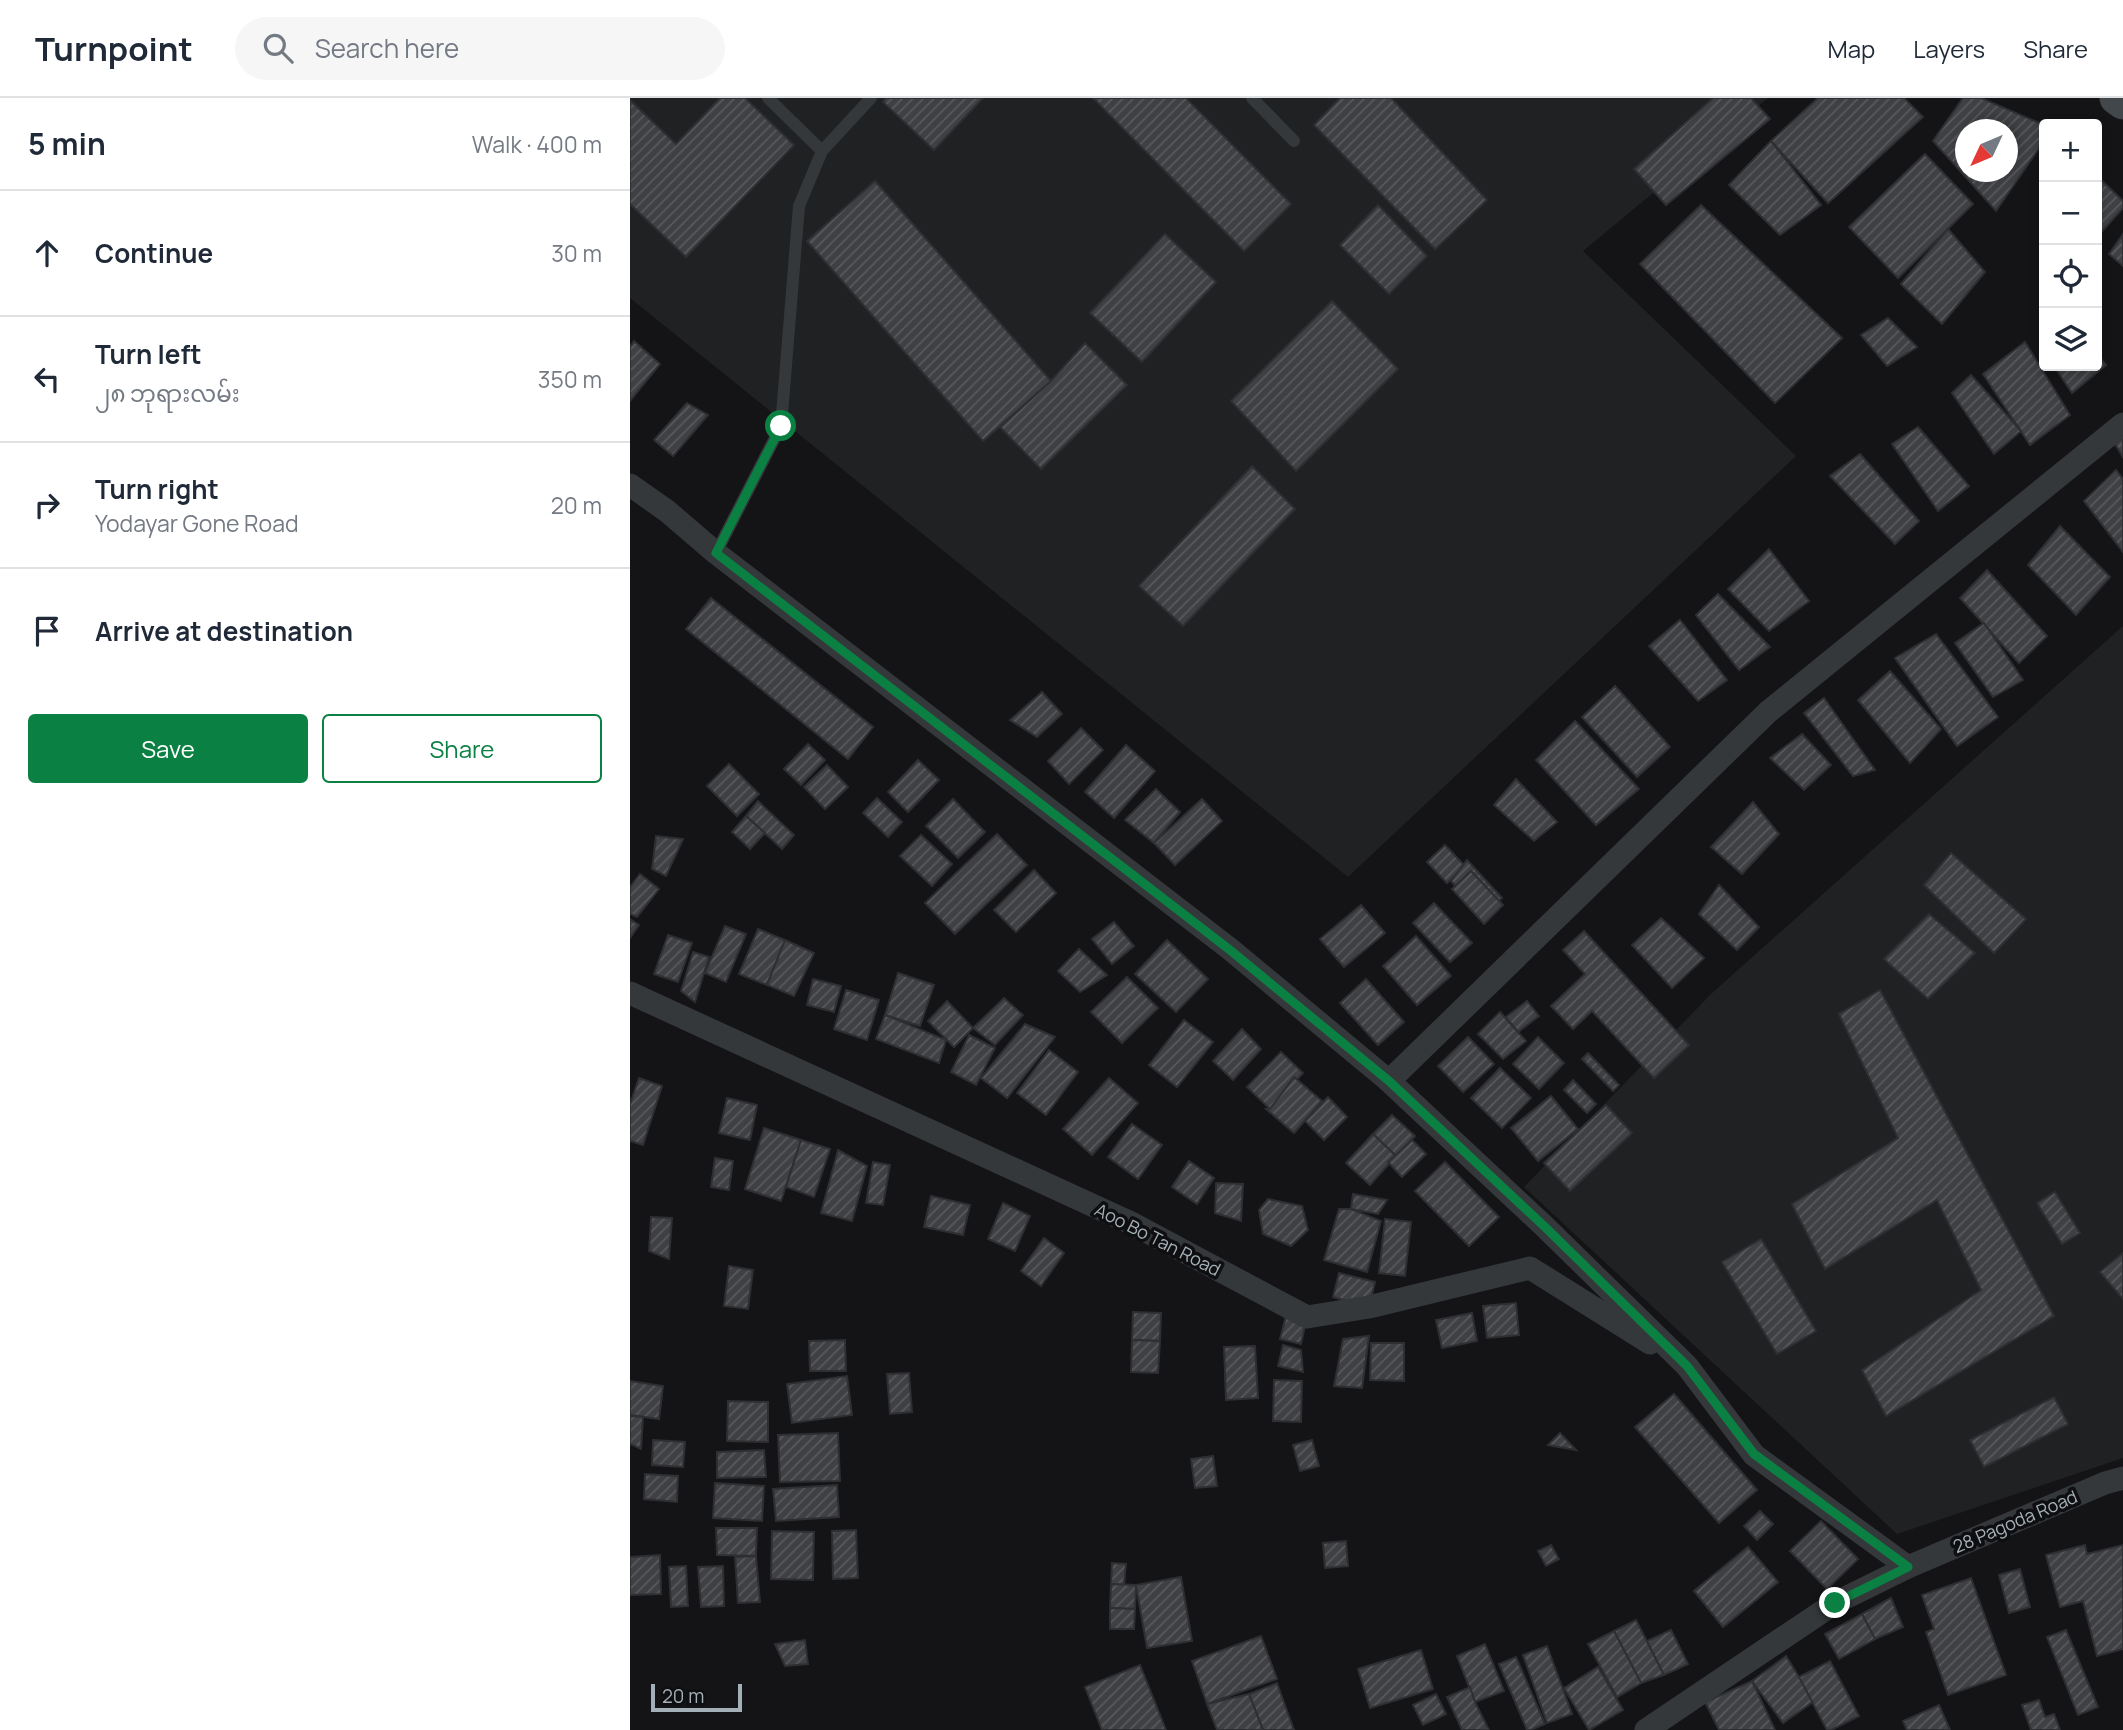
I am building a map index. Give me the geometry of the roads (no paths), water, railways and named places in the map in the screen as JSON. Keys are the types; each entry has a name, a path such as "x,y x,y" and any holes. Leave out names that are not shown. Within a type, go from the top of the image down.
{"main road":[{"path":"2116,98 2123,103"}],"street":[{"path":"1389,1081 1768,712 2123,424"},
{"path":"630,485 1219,941 1389,1081 1545,1227 1687,1366 1754,1454 1908,1567"},
{"name":"Aoo Bo Tan Road","path":"630,993 1131,1223 1307,1317 1369,1307 1530,1268 1687,1366"},
{"name":"28 Pagoda Road","path":"1646,1730 1835,1603 1908,1567 2105,1483 2123,1478"}],"lane":[{"path":"768,98 822,151"},
{"path":"716,553 781,426 799,206 822,151 871,98"},
{"path":"1252,98 1294,141"}]}
